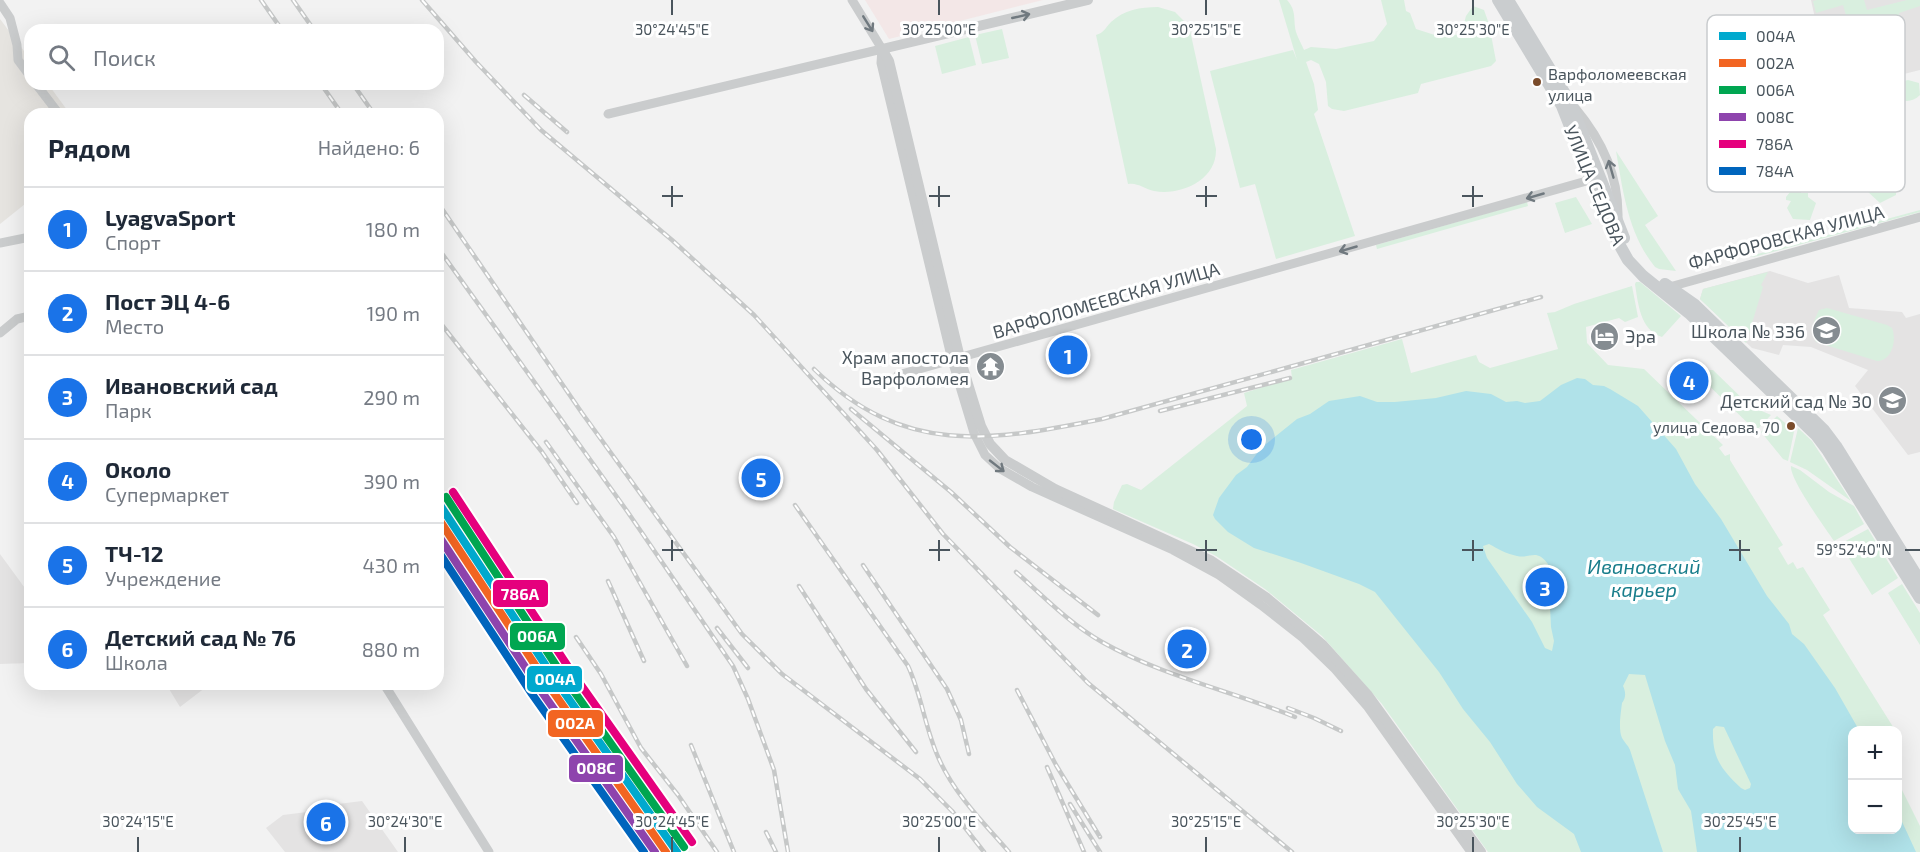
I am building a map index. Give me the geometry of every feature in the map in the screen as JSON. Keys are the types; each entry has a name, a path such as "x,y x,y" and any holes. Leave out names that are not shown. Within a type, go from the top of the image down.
{"main road":[{"name":"УЛИЦА СЕДОВА","path":"1498,0 1562,106 1627,244 1644,268 1816,435 1920,598"},
{"name":"УЛИЦА СЕДОВА","path":"1508,0 1570,102 1610,228 1620,248 1637,270 1695,305 1824,430 1920,581"}],"street":[{"path":"852,0 889,61 956,359 975,436 981,448 989,459 1032,487 1173,550 1213,571 1262,605 1295,632 1322,656 1367,706 1471,852"},
{"path":"608,114 1089,0"},
{"path":"0,3 10,18 17,45 18,60 24,68"},
{"path":"41,90 54,108"},
{"path":"1570,102 1585,120 1608,160 1619,205 1618,226"},
{"name":"ВАРФОЛОМЕЕВСКАЯ УЛИЦА","path":"898,375 1596,178"},
{"name":"ФАРФОРОВСКАЯ УЛИЦА","path":"1665,288 1920,217"},
{"path":"0,243 24,238"},
{"path":"0,333 17,319 24,317"},
{"path":"956,359 981,426 996,452 1055,489 1210,560 1267,598 1323,645 1367,694 1481,852"},
{"path":"388,690 489,852"}],"shaded area":[{"path":"865,0 1043,0 889,39"},
{"path":"1811,0 1920,0 1920,70 1905,74 1905,15 1814,15"},
{"path":"0,19 24,51 24,90 52,90 66,108 24,108 24,205 0,224"},
{"name":"Школа № 336","path":"1770,271 1808,283 1839,275 1849,308 1902,312 1906,318 1920,314 1920,452 1908,455 1855,386 1868,370 1811,347 1783,345 1779,355 1752,348 1700,299 1703,289"},
{"path":"0,554 24,587 24,663 0,664"},
{"path":"170,690 202,690 180,707"},
{"path":"362,801 398,852 285,852 266,828 283,815 315,811 319,816 338,804"}],"green space":[{"path":"1279,0 1287,0 1292,8 1296,32 1304,50 1311,47 1336,49 1374,41 1387,24 1381,0 1404,0 1406,11 1410,13 1416,29 1441,37 1461,34 1466,16 1473,6 1484,10 1496,61 1491,66 1421,84 1418,93 1344,111 1328,106 1326,82 1319,64 1311,60 1306,62 1314,84 1318,110 1314,114 1355,236 1276,259 1255,184 1240,188 1210,71 1293,50 1297,60"},
{"path":"1864,0 1867,10 1907,0 1920,0 1920,6 1899,13 1899,15 1846,15 1843,5 1816,13 1813,1"},
{"path":"1158,7 1175,12 1189,26 1216,149 1215,160 1204,177 1186,188 1164,192 1128,184 1096,35 1127,12"},
{"path":"1002,29 1009,58 982,64 975,35"},
{"path":"969,37 976,65 942,74 935,46"},
{"path":"1905,81 1919,83 1920,95 1915,99 1905,101"},
{"path":"1616,151 1658,216 1645,225 1676,271 1655,267 1638,241 1628,212"},
{"path":"1790,192 1808,193 1808,197 1816,203 1810,220 1793,219 1787,208 1791,201 1786,200"},
{"path":"1868,192 1896,192 1896,195 1880,203"},
{"path":"1576,197 1592,224 1565,233 1555,203"},
{"path":"1527,202 1528,206 1377,249 1376,245"},
{"path":"1920,210 1920,212 1754,257 1750,256"},
{"path":"1768,272 1761,285 1763,287 1746,343 1700,299 1703,289"},
{"path":"1636,282 1640,282 1681,316 1662,337 1649,328 1641,315"},
{"name":"Ивановский карьер","path":"1632,286 1638,317 1625,322 1619,318 1586,327 1587,343 1608,365 1644,369 1723,445 1719,448 1725,456 1730,454 1730,460 1783,545 1778,548 1788,565 1793,562 1797,569 1803,567 1830,610 1823,615 1892,726 1848,726 1848,834 1902,834 1902,790 1920,826 1920,852 1488,852 1382,704 1322,636 1265,589 1216,556 1113,509 1122,485 1127,484 1141,490 1247,406 1244,393 1292,378 1291,370 1402,339 1411,373 1476,355 1479,362 1490,368 1558,349 1547,313"},
{"path":"1827,308 1892,328 1894,338 1890,354 1877,361 1816,342 1813,334 1814,322 1819,310"},
{"path":"1710,370 1713,370 1750,406 1771,415 1756,431 1702,379"},
{"path":"1777,416 1792,429 1795,427 1788,461 1783,459 1761,432"},
{"path":"1798,428 1812,441 1851,501 1807,470 1790,462"},
{"path":"1791,466 1854,506 1864,524 1834,541 1801,492"},
{"path":"1868,529 1898,578 1872,595 1840,544"},
{"path":"1902,584 1920,613 1920,645 1888,593"}],"water":[{"name":"Ивановский карьер","path":"1577,378 1585,379 1593,385 1610,389 1638,406 1676,449 1695,484 1721,519 1767,596 1789,624 1792,634 1804,644 1835,688 1857,726 1848,726 1848,834 1902,834 1902,822 1916,852 1697,852 1691,811 1678,789 1675,765 1665,741 1645,675 1629,674 1623,686 1625,695 1621,711 1621,734 1630,750 1663,852 1581,852 1574,834 1537,807 1517,784 1490,742 1463,709 1439,672 1375,592 1359,584 1254,548 1228,532 1213,515 1219,498 1261,448 1297,419 1310,414 1329,401 1360,396 1377,402 1395,402 1436,398 1466,391 1491,394 1506,402 1540,401 1561,385","holes":["1489,544 1506,553 1522,557 1537,555 1548,564 1551,627 1554,641 1552,651 1545,648 1532,622 1487,558 1483,546","1716,726 1724,727 1751,784 1750,788 1745,790 1723,769 1716,755 1713,729"]}],"railway":[{"path":"261,0 278,24"},
{"path":"293,0 310,24"},
{"path":"422,0 443,24"},
{"path":"444,25 541,130 672,240 754,315 877,450 943,534 1088,683 1292,852"},
{"path":"325,90 338,108"},
{"path":"357,90 370,108"},
{"path":"524,95 567,132"},
{"path":"444,212 582,413 742,634 782,674 920,779 952,811 984,852"},
{"path":"444,256 627,511 733,666 748,699 774,770 788,852"},
{"path":"814,369 847,397 881,417 914,429 949,435 985,436 1022,433 1102,419 1541,297"},
{"path":"444,328 542,452 577,503"},
{"path":"1160,411 1290,378"},
{"path":"851,409 951,492 1010,547 1098,615"},
{"path":"546,442 614,537 687,666"},
{"path":"795,505 908,666 934,748 953,785 1009,852"},
{"path":"863,565 947,689 961,720 969,754"},
{"path":"1016,572 1090,635 1125,654 1173,674 1295,717"},
{"path":"608,581 644,661"},
{"path":"799,586 866,689 916,752"},
{"path":"717,628 748,668"},
{"path":"576,637 601,674 641,748 678,795 717,852"},
{"path":"1017,690 1056,765 1100,837"},
{"path":"1288,708 1341,731"},
{"path":"691,745 734,852"},
{"path":"1047,767 1084,852"},
{"path":"1070,804 1100,852"},
{"path":"766,832 776,852"}],"transit line":[{"name":"786А","path":"453,492 569,668 692,842"},
{"name":"006А","path":"446,497 561,673 684,847"},
{"name":"004А","path":"444,511 554,678 677,852"},
{"name":"002А","path":"444,527 547,683 666,852"},
{"name":"008С","path":"444,544 539,688 655,852"},
{"name":"784А","path":"444,560 532,694 644,852"}],"place":[{"name":"Варфоломеевская улица","path":"1537,82"},
{"name":"Школа № 336","path":"1826,331"},
{"name":"Эра","path":"1604,336"},
{"name":"LyagvaSport","path":"1068,355"},
{"name":"Храм апостола Варфоломея","path":"990,367"},
{"name":"Около","path":"1689,381"},
{"name":"Детский сад № 30","path":"1893,401"},
{"name":"улица Седова, 70","path":"1791,426"},
{"name":"ТЧ-12","path":"761,478"},
{"name":"Ивановский сад","path":"1545,587"},
{"name":"Пост ЭЦ 4-6","path":"1187,649"},
{"name":"Детский сад № 76","path":"326,822"}]}
